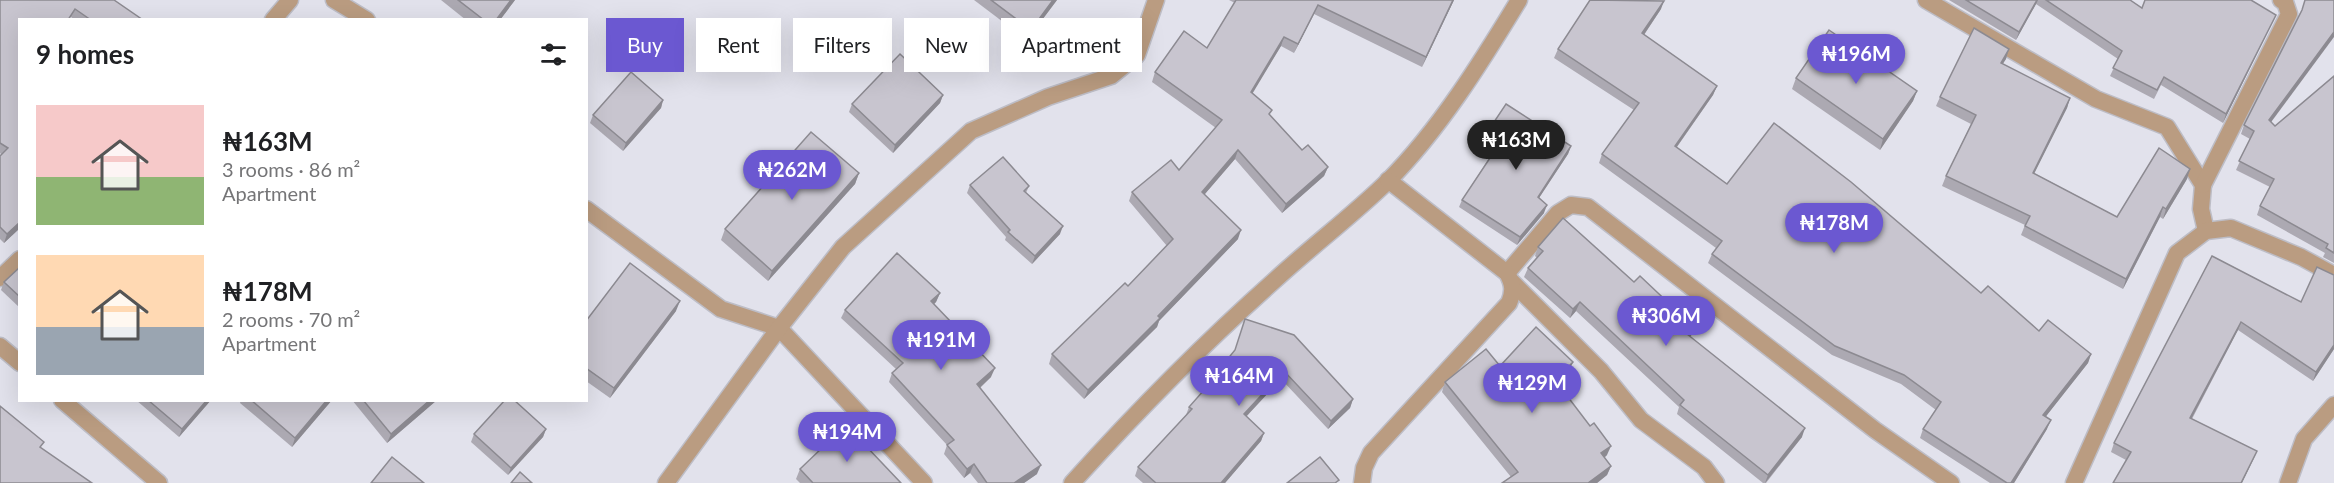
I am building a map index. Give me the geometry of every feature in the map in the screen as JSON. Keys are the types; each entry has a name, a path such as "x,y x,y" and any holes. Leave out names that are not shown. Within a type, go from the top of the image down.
{"street":[{"path":"275,18 290,0"},
{"path":"334,0 364,18"},
{"path":"666,483 779,328 843,247 971,131 1048,97 1111,76 1137,55 1156,0"},
{"path":"1072,483 1147,401 1274,280 1388,180 1420,144 1486,54 1518,0"},
{"path":"1926,0 2096,99 2167,127 2203,185"},
{"path":"2206,231 2201,210 2203,185 2289,14 2285,2 2281,0"},
{"path":"1388,180 1509,278 1601,371 1641,420 1704,467 1716,483"},
{"path":"1509,278 1558,213 1571,205 1588,207 1866,422 1952,483"},
{"path":"588,210 721,309 779,328 924,483"},
{"path":"2074,483 2177,253 2206,231 2231,228 2301,257 2334,275"},
{"path":"0,278 18,261"},
{"path":"1362,483 1364,468 1371,453 1509,303 1513,294 1509,278"},
{"path":"0,346 18,361"},
{"path":"65,402 159,483"},
{"path":"2288,483 2304,439 2334,405"}],"building":[{"path":"0,0 114,0 140,18 88,18 75,9 69,18 18,18 18,224 7,234 0,227 0,156 8,148 0,143"},
{"path":"458,0 511,0 498,18 481,18"},
{"path":"991,0 1053,0 1040,18 1015,18"},
{"path":"1236,0 1453,0 1426,57 1318,5 1298,44 1284,37 1251,92 1272,110 1269,114 1302,150 1308,145 1328,167 1286,204 1238,150 1202,192 1241,230 1158,316 1160,318 1088,390 1052,354 1125,283 1128,286 1173,239 1132,192 1171,160 1179,170 1222,120 1155,72 1184,31 1207,48"},
{"path":"1590,0 1664,1 1642,33 1717,86 1675,146 1727,184 1774,123 1851,182 1981,293 1988,286 2039,331 2048,320 2091,354 2043,415 2051,420 2011,483 2007,483 1923,429 1941,402 1904,375 1835,346 1712,254 1722,241 1602,154 1639,103 1558,49"},
{"path":"1966,0 2037,0 2019,32"},
{"path":"2046,0 2130,0 2142,8 2145,0 2251,0 2276,15 2226,114 2164,77 2157,90 2113,68 2122,51"},
{"path":"2305,0 2334,0 2334,32 2269,120 2275,126 2334,76 2334,253 2326,248 2328,244 2260,206 2274,179 2239,161 2254,131 2244,125"},
{"path":"1974,28 2009,49 2001,63 2070,98 2033,173 2117,217 2159,148 2190,169 2166,209 2163,207 2126,279 2025,226 2030,216 1946,176 1976,115 1940,97"},
{"path":"1829,30 1917,91 1883,139 1796,78"},
{"path":"900,54 904,58 904,72 919,72 943,95 895,145 852,104 883,72 892,72 892,62"},
{"path":"631,72 663,100 626,143 593,115"},
{"path":"1506,104 1571,146 1538,197 1547,205 1520,237 1462,200 1498,146 1484,137"},
{"path":"811,132 859,173 772,271 725,229"},
{"path":"1003,157 1029,186 1024,191 1063,226 1035,256 1008,232 1010,230 970,185"},
{"path":"1563,218 1634,282 1640,276 1694,327 1687,334 1805,428 1768,475 1680,405 1684,400 1580,302 1573,309 1528,268 1543,251 1538,247"},
{"path":"897,253 940,293 931,301 995,368 977,384 1041,465 1014,483 987,483 974,464 967,469 947,445 954,440 892,373 903,363 845,310"},
{"path":"2212,256 2301,302 2317,267 2334,275 2334,345 2316,372 2241,322 2190,418 2257,451 2241,483 2113,483 2131,452 2114,443"},
{"path":"630,263 680,301 614,388 588,369 588,318"},
{"path":"18,269 18,295 4,282"},
{"path":"1245,319 1294,335 1353,399 1331,421 1284,371 1244,414 1264,433 1221,483 1156,483 1138,467 1192,409 1189,407 1220,372 1218,371 1235,350"},
{"path":"1536,327 1573,362 1555,380 1590,426 1594,423 1611,446 1601,453 1611,466 1588,483 1502,483 1518,472 1445,382 1486,349 1500,366"},
{"path":"150,402 205,402 182,429"},
{"path":"253,402 325,402 295,438"},
{"path":"365,402 428,402 391,434"},
{"path":"503,402 516,402 546,429 511,468 474,434"},
{"path":"0,406 44,442 40,447 92,483 0,483"},
{"path":"846,425 901,483 813,483 800,469"},
{"path":"392,457 424,483 371,483"},
{"path":"1320,457 1339,480 1335,483 1287,483"},
{"path":"520,472 532,483 511,483"}]}
